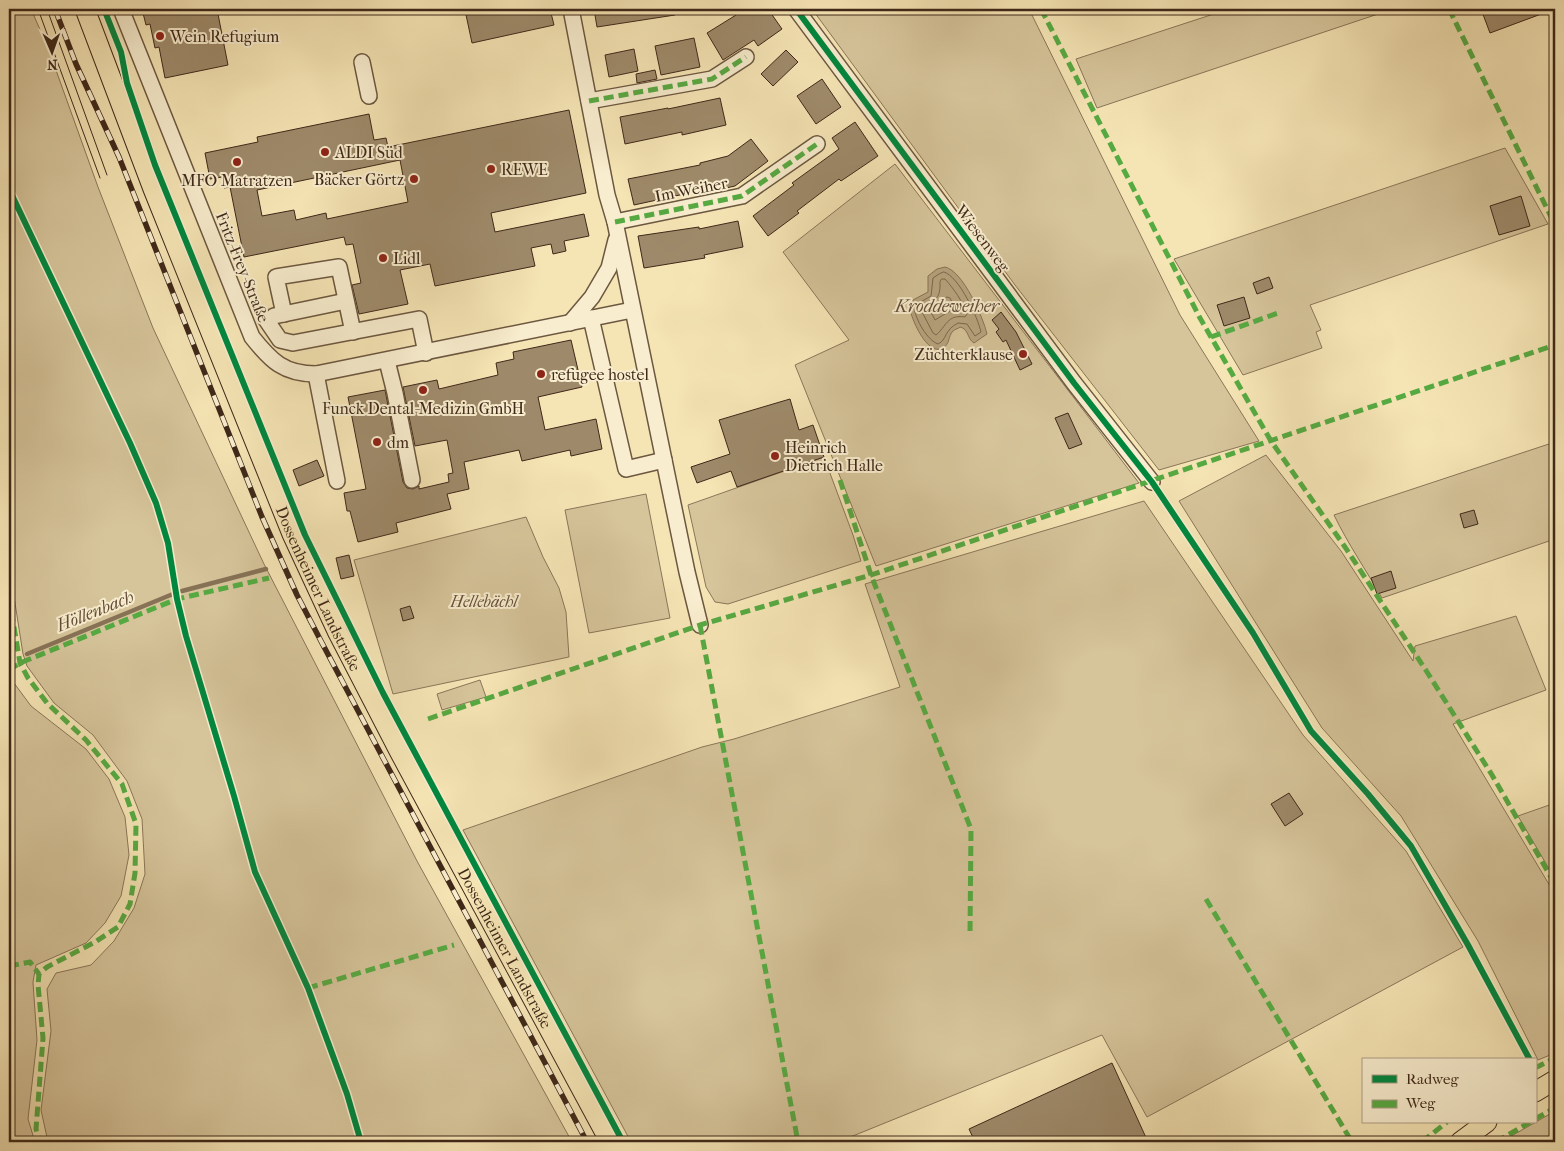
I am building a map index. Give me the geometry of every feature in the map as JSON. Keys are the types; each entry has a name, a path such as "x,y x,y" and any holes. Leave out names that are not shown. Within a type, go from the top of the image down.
{"main road":[{"name":"Dossenheimer Landstraße","path":"85,9 153,189 292,534 338,633 399,750 610,1142"},
{"path":"1536,1091 1555,1080"},
{"path":"1460,1142 1484,1124"}],"street":[{"name":"Fritz-Frey-Straße","path":"121,9 252,337 266,354 281,367 301,374 316,374 632,310"},
{"path":"571,9 607,195 616,229 687,572 700,625"},
{"name":"Wiesenweg","path":"796,9 1074,383 1148,477"},
{"path":"589,101 712,79 746,57"},
{"path":"362,62 369,96"},
{"name":"Im Weiher","path":"616,229 742,196 817,144"},
{"path":"570,323 592,297 609,268 616,229"},
{"path":"284,314 276,277 339,267 353,332"},
{"path":"246,322 346,301"},
{"path":"266,318 280,340 293,343 419,319 426,353"},
{"path":"591,318 626,469 664,460"},
{"path":"387,361 412,480"},
{"path":"316,374 337,481"}],"green space":[{"path":"9,9 31,9 48,48 98,187 153,328 264,564 417,861 572,1142 48,1142 41,1110 51,1031 47,989 56,973 91,965 114,941 134,908 145,874 142,819 127,781 93,735 54,703 27,666 23,654 9,575"},
{"path":"812,9 1029,9 1180,315 1259,441 1159,470 1015,285"},
{"path":"1229,9 1393,9 1097,108 1076,59"},
{"path":"1505,148 1548,224 1310,305 1321,330 1316,332 1322,348 1243,375 1174,259"},
{"path":"895,164 1139,483 876,566 795,365 849,340 783,252"},
{"path":"1555,442 1555,539 1382,598 1334,515"},
{"path":"1266,455 1341,551 1413,661 1415,646 1516,616 1546,690 1453,724 1553,891 1555,890 1555,1053 1538,1060 1478,941 1401,816 1322,728 1179,501"},
{"path":"824,457 861,561 728,604 715,602 706,587 688,505"},
{"path":"646,494 670,618 589,633 565,510"},
{"path":"1144,501 1303,735 1406,851 1463,947 1147,1117 1102,1035 838,1142 631,1142 463,830 702,747 734,739 900,687 865,584"},
{"name":"Hellebächl","path":"526,517 559,588 566,612 569,657 393,694 354,560"},
{"path":"480,680 486,697 442,710 437,694"},
{"path":"14,683 31,706 86,749 109,779 125,817 129,855 121,896 105,923 86,943 36,965 33,982 37,1040 28,1119 35,1142 9,1142 9,685"},
{"path":"1555,803 1555,879 1518,816"},
{"path":"1555,1111 1555,1142 1501,1142 1532,1124 1536,1124 1536,1122"}],"water":[{"name":"Kroddeweiher","path":"945,267 952,270 965,285 977,306 987,334 974,343 965,330 960,327 951,333 948,342 943,348 937,349 931,347 921,335 916,327 909,306 913,300 928,292 928,276 937,269"}],"building":[{"path":"142,9 217,9 228,65 165,78 159,47 155,48 150,24 146,25"},
{"path":"550,9 554,25 472,43 465,10"},
{"path":"594,9 675,9 675,15 597,27"},
{"path":"732,9 768,9 782,29 758,46 754,40 723,60 707,33 736,15"},
{"path":"1481,9 1552,9 1552,10 1490,33"},
{"path":"694,38 700,67 661,75 655,46"},
{"path":"634,49 638,71 609,77 605,55"},
{"path":"786,50 798,62 773,86 761,74"},
{"path":"655,70 657,79 637,83 636,74"},
{"path":"822,79 841,107 816,124 797,96"},
{"path":"720,98 726,125 682,135 682,132 625,144 620,117"},
{"path":"569,110 586,193 491,213 495,232 584,214 589,236 564,241 566,251 553,254 551,244 531,248 535,266 435,286 430,264 400,270 408,304 359,314 352,285 361,283 353,244 346,245 344,237 244,257 230,187 224,188 222,177 210,179 205,153 258,142 257,137 369,114 374,140 386,138 388,147","holes":["400,160 408,202 327,219 326,213 296,220 294,210 262,216 257,190"]},
{"path":"855,122 878,156 841,181 839,179 768,236 753,216 794,185 792,183 839,149 832,138"},
{"path":"751,139 768,161 735,186 699,194 698,191 634,205 628,179 700,165 700,163 728,156"},
{"path":"1521,196 1530,226 1499,235 1490,206"},
{"path":"738,221 743,247 704,255 705,258 644,268 638,236 699,227 699,229"},
{"path":"1269,277 1273,288 1257,294 1253,283"},
{"path":"1244,297 1250,318 1224,326 1217,305"},
{"path":"1001,312 1016,332 1032,364 1020,370 1006,340 1003,342 996,332 999,329 992,320"},
{"path":"571,340 582,387 538,397 545,430 596,419 602,449 571,456 570,450 522,461 519,450 464,462 469,489 447,494 451,509 396,523 398,532 358,542 350,511 347,511 344,493 366,489 348,397 385,390 403,482 407,488 413,489 419,486 419,489 449,482 448,474 453,473 447,440 415,446 403,387 437,380 439,389 498,375 496,363 514,359 513,352"},
{"path":"790,399 799,430 813,425 824,457 737,487 731,471 697,483 691,467 730,454 719,420"},
{"path":"1068,413 1082,444 1069,449 1055,418"},
{"path":"317,460 324,476 299,486 293,470"},
{"path":"1474,510 1478,524 1464,528 1460,514"},
{"path":"349,555 354,576 341,579 336,558"},
{"path":"1391,571 1396,588 1377,594 1371,578"},
{"path":"410,606 414,618 403,621 400,609"},
{"path":"1289,793 1303,814 1285,826 1271,804"},
{"path":"1112,1063 1148,1142 975,1142 969,1129"}],"waterway":[{"name":"Höllenbach","path":"182,591 266,569"},
{"name":"Höllenbach","path":"27,654 173,594"}],"tram line":[{"path":"38,9 100,178"},
{"path":"47,9 107,175"}],"railway":[{"path":"55,9 76,64 119,157 262,517 297,595 587,1142"}],"marked path":[{"path":"1041,9 1200,318 1271,441 1345,547 1427,672 1492,775 1555,884"},
{"path":"1449,9 1555,225"},
{"path":"589,101 712,79 746,57"},
{"path":"615,222 742,196 817,144"},
{"path":"1211,337 1278,313"},
{"path":"428,719 700,625 871,575 1555,345"},
{"path":"840,480 871,575 971,829 970,934"},
{"path":"9,670 20,663 177,599 269,578"},
{"path":"9,597 20,663 28,678 47,703 86,740 122,784 136,824 135,873 130,904 118,927 95,942 47,967 39,974 38,985 43,1038 36,1129 40,1142"},
{"path":"700,625 798,1142"},
{"path":"1206,899 1352,1142"},
{"path":"308,988 454,945"},
{"path":"9,966 30,962 39,974"},
{"path":"1536,1068 1555,1058"},
{"path":"1536,1118 1555,1108"},
{"path":"1422,1142 1444,1124"},
{"path":"1496,1142 1527,1124"}],"cycle path":[{"path":"104,9 121,52 127,83 155,165 305,535 383,693 623,1142"},
{"path":"796,9 1074,383 1152,482 1253,633 1311,731 1368,794 1411,846 1468,945 1529,1058"},
{"path":"9,189 130,443 156,503 168,543 177,599 186,636 255,872 308,988 347,1094 361,1142"}],"place":[{"name":"Wein Refugium","path":"160,36"},
{"name":"ALDI Süd","path":"325,152"},
{"name":"MFO Matratzen","path":"237,162"},
{"name":"REWE","path":"491,169"},
{"name":"Bäcker Görtz","path":"414,179"},
{"name":"Lidl","path":"383,258"},
{"name":"Züchterklause","path":"1023,354"},
{"name":"refugee hostel","path":"541,374"},
{"name":"Funck Dental-Medizin GmbH","path":"423,390"},
{"name":"dm","path":"377,442"},
{"name":"Heinrich Dietrich Halle","path":"775,456"}]}
